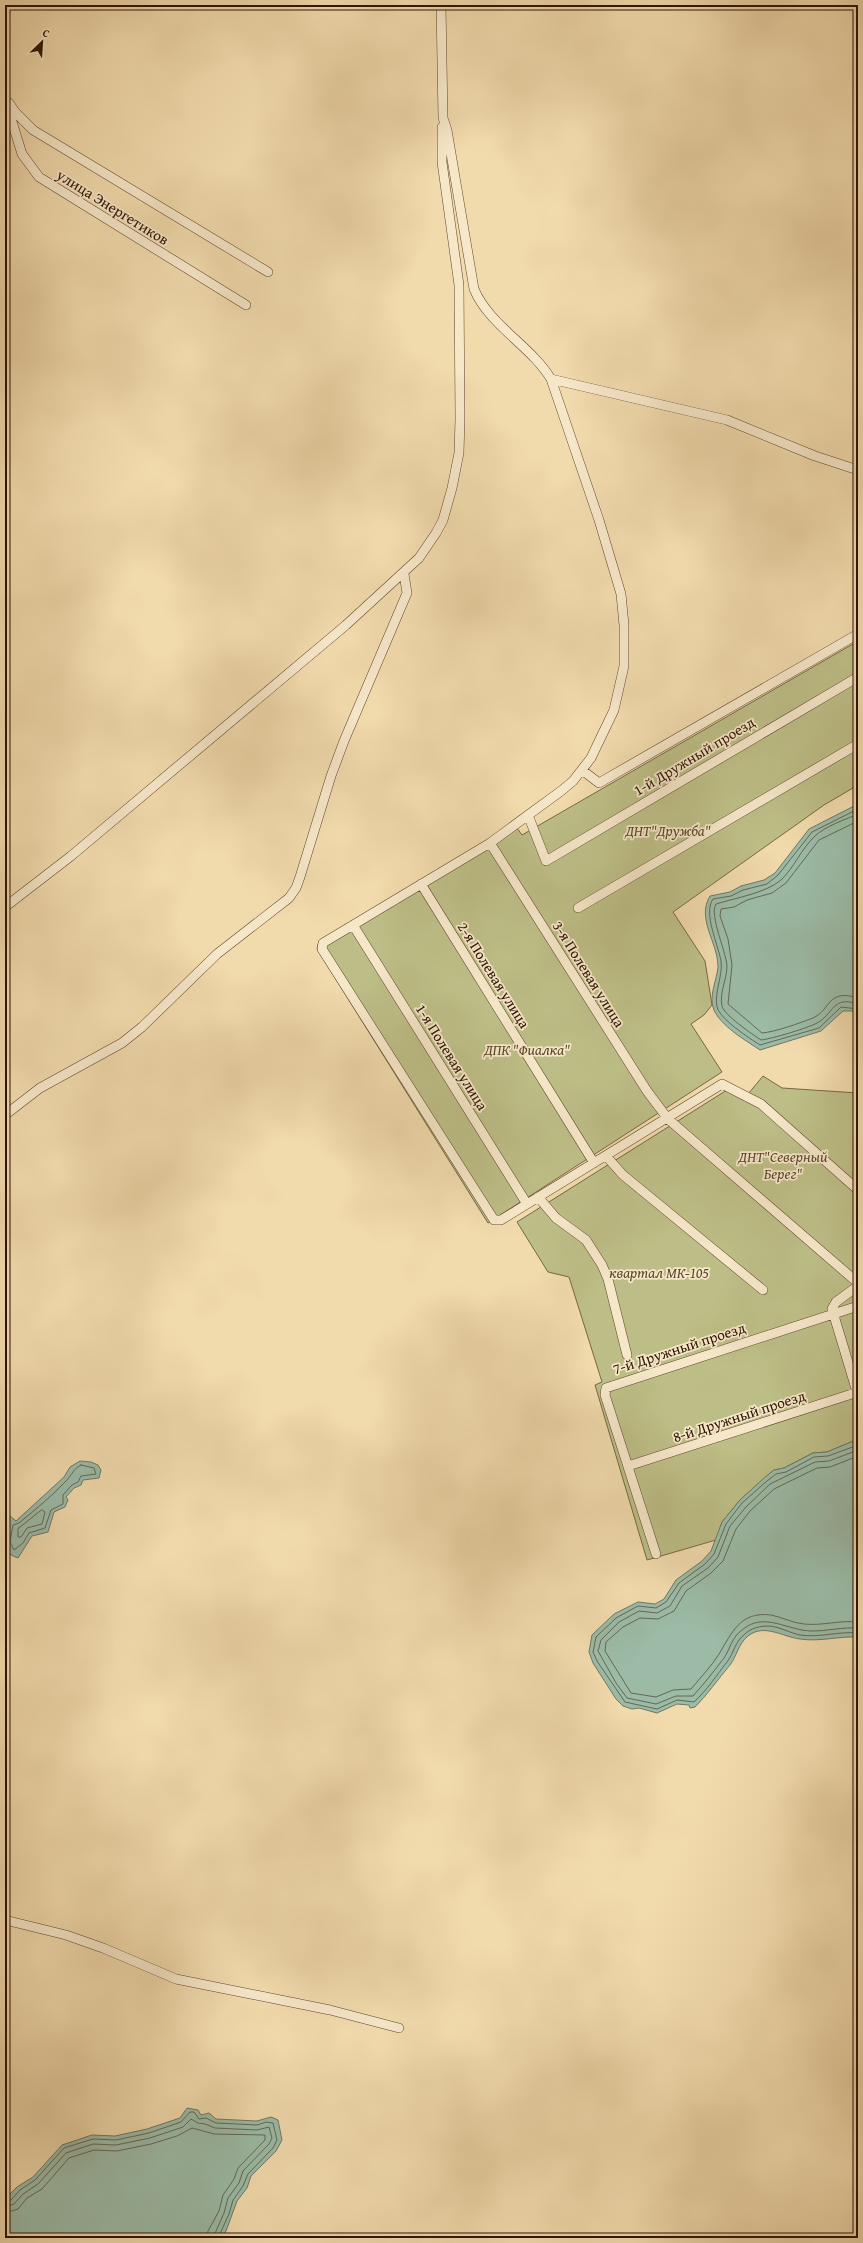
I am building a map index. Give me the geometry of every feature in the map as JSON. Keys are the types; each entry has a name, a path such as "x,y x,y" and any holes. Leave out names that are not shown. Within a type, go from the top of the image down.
{"street":[{"path":"5,907 72,856 346,625 404,574 429,544 443,520 452,488 459,453 460,419 459,285 442,162 443,118 441,5"},
{"path":"5,98 15,112 33,130 268,272"},
{"name":"улица Энергетиков","path":"5,98 22,154 39,177 246,304"},
{"path":"443,118 447,130 474,289 477,297 541,366 551,379 611,558 621,594 624,625 624,666 618,696 600,742 582,770 561,791 490,843 323,943 322,949 490,1217 497,1222 594,1162 668,1119 722,1084 761,1104 858,1190"},
{"path":"551,379 727,420 815,456 858,470"},
{"path":"5,1115 40,1088 122,1043 142,1027 217,954 288,898 296,888 331,776 344,741 407,593 404,574"},
{"path":"582,770 599,783 858,634"},
{"name":"1-й Дружный проезд","path":"528,814 546,861 858,677"},
{"path":"578,908 858,744"},
{"name":"3-я Полевая улица","path":"490,843 647,1091 668,1119 858,1282"},
{"name":"2-я Полевая улица","path":"421,884 594,1162"},
{"name":"1-я Полевая улица","path":"353,925 527,1204"},
{"path":"606,1156 623,1175 763,1290"},
{"path":"538,1197 556,1218 586,1240 602,1265 608,1279 627,1355"},
{"path":"858,1286 833,1305 833,1314 858,1392"},
{"name":"7-й Дружный проезд","path":"656,1554 605,1395 609,1385 858,1306"},
{"name":"8-й Дружный проезд","path":"628,1466 858,1392"},
{"path":"5,1920 59,1933 103,1948 176,1979 330,2010 399,2028"}],"green space":[{"name":"ДПК \"Фиалка\"","path":"858,641 858,785 824,805 673,912 705,961 712,1005 704,1015 691,1024 722,1072 488,1223 317,949 319,941 486,841 517,828 522,835"},
{"path":"763,1076 782,1088 858,1093 858,1441 851,1442 827,1452 813,1453 784,1468 774,1470 740,1500 722,1522 716,1540 647,1560 595,1385 602,1382 569,1277 548,1272 517,1222 727,1090 743,1100"}],"water":[{"path":"858,804 858,1015 852,1011 843,1011 821,1031 760,1050 722,1022 717,1016 712,1005 712,994 718,967 715,949 706,922 706,905 710,896 730,892 741,886 764,880 775,873 809,829"},
{"path":"858,1441 858,1637 807,1640 774,1632 754,1632 745,1639 730,1665 695,1707 690,1708 689,1705 677,1704 657,1713 639,1708 632,1709 623,1706 616,1699 593,1663 589,1652 592,1635 614,1614 638,1602 655,1604 664,1599 676,1580 702,1561 711,1551 722,1522 740,1500 774,1470 784,1468 813,1453 827,1452 851,1442"},
{"path":"80,1461 91,1462 98,1465 101,1470 99,1478 83,1480 81,1485 74,1488 66,1497 68,1500 65,1507 54,1512 48,1532 32,1536 18,1558 11,1555 5,1545 9,1527 6,1522 10,1516 16,1521 64,1477 70,1467"},
{"path":"187,2108 198,2110 201,2115 209,2113 216,2119 257,2121 271,2117 278,2120 282,2140 276,2151 251,2176 247,2188 237,2201 226,2231 221,2238 5,2238 5,2199 17,2187 33,2177 62,2145 92,2135 115,2136 147,2129 180,2118"}],"park label":[{"name":"ДНТ\"Дружба\"","path":"668,830"},
{"name":"ДНТ\"Северный Берег\"","path":"783,1164"},
{"name":"квартал МК-105","path":"659,1272"}]}
